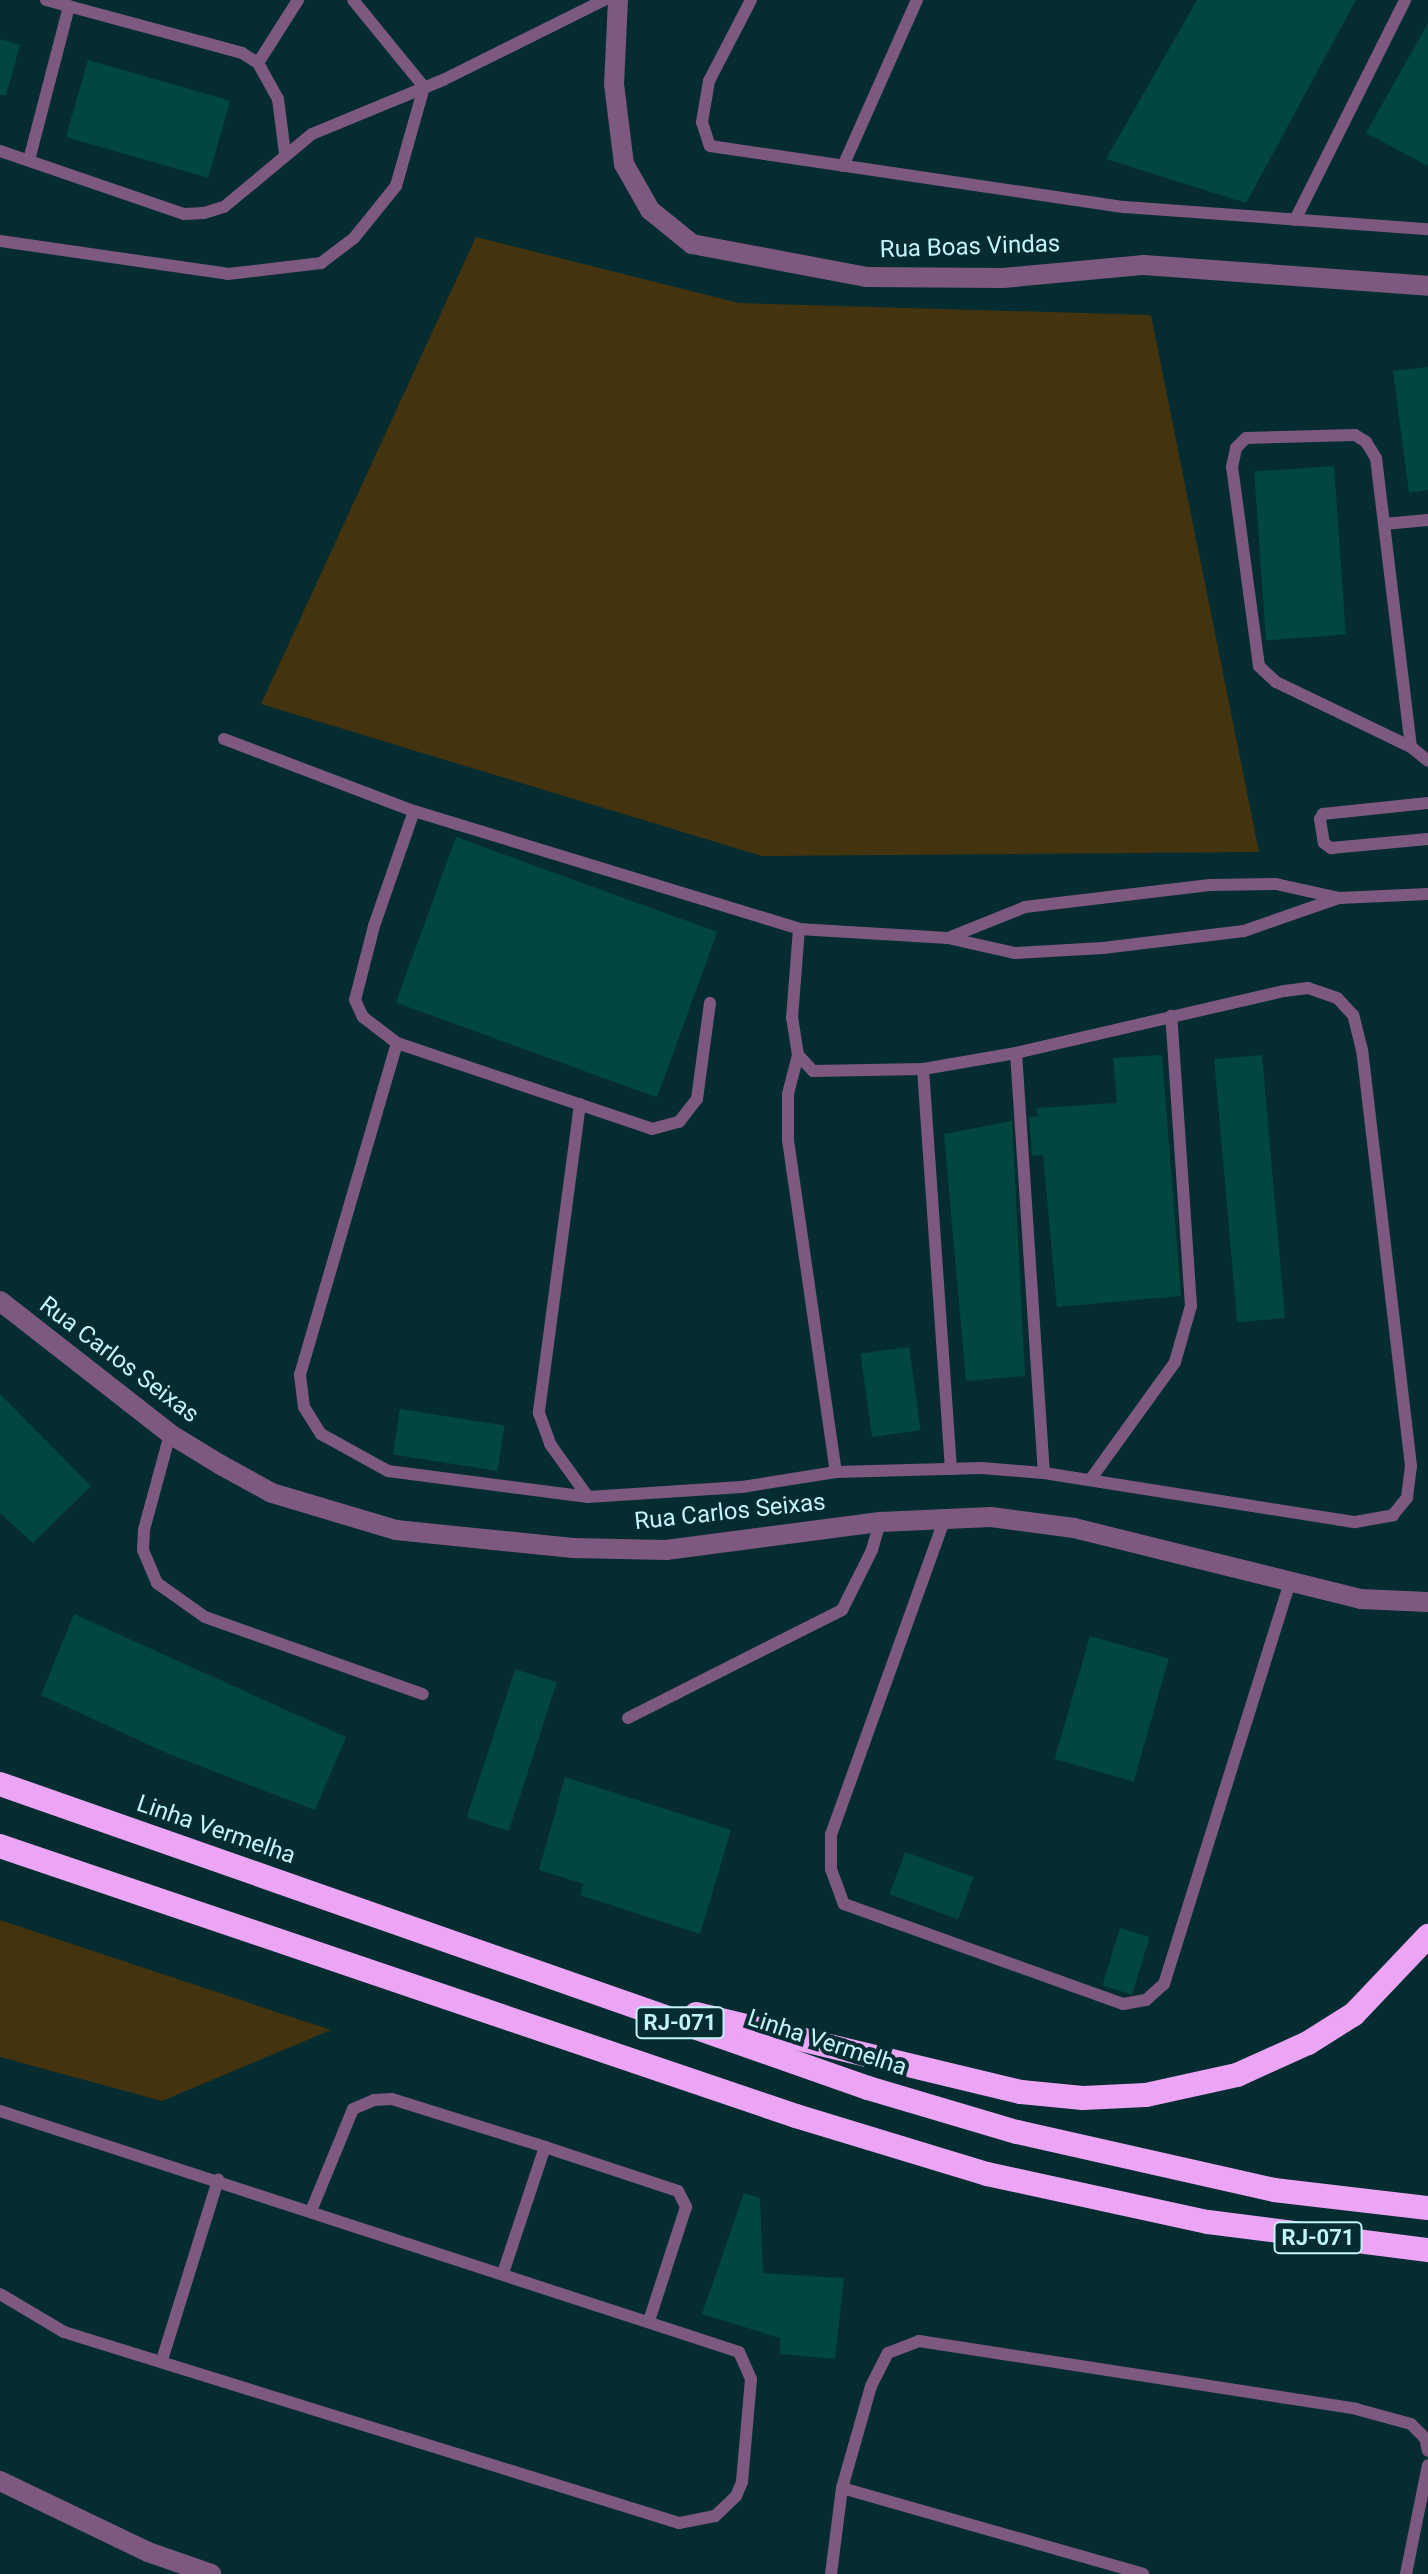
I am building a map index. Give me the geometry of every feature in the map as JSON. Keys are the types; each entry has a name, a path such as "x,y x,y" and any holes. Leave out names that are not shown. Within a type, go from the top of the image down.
{"highway":[{"name":"Linha Vermelha","path":"0,1784 823,2074 1017,2132 1274,2190 1428,2208"},
{"name":"RJ-071","path":"0,1846 796,2116 987,2174 1208,2222 1428,2250"},
{"path":"558,1980 909,2066 1068,2097 1122,2097 1199,2085 1266,2064 1335,2028 1378,1992 1428,1936"}],"street":[{"name":"Rua Boas Vindas","path":"618,0 614,84 624,164 650,210 692,244 866,277 1003,278 1144,265 1428,286"},
{"name":"Rua Carlos Seixas","path":"0,1301 170,1434 272,1493 396,1530 463,1538 666,1550 880,1522 945,1518 1038,1520 1360,1599 1428,1602"},
{"path":"0,2481 148,2552 211,2574"}],"lane":[{"path":"46,0 242,53 258,63 278,99 285,154"},
{"path":"258,63 298,0"},
{"path":"353,0 424,87"},
{"path":"0,151 184,214 224,207 312,134 424,87 604,0"},
{"path":"751,0 709,81 702,122 710,146 1125,207 1428,229"},
{"path":"843,166 917,0"},
{"path":"1295,220 1405,0"},
{"path":"29,160 69,6"},
{"path":"0,241 228,274 321,263 354,238 396,186 424,87"},
{"path":"1411,747 1376,458 1355,435 1246,438 1236,448 1232,467 1259,666 1276,682 1411,747 1428,761"},
{"path":"1384,524 1428,520"},
{"path":"224,739 414,811 799,929 948,938 1015,953 1103,948 1244,931 1339,898"},
{"path":"1428,803 1323,814 1320,819 1324,843 1331,848 1428,839"},
{"path":"414,811 369,941 355,1000 363,1017 397,1043 652,1129 679,1122 697,1099 710,1003"},
{"path":"948,938 1025,907 1210,885 1276,884 1339,898 1428,894"},
{"path":"799,929 792,1018 798,1055 788,1094 788,1140 805,1285 836,1472"},
{"path":"397,1043 300,1375 304,1407 321,1434 388,1471 588,1497 726,1489 836,1472 951,1469 1044,1473 1355,1522 1393,1515 1412,1481 1353,1015 1337,998 1308,988 1171,1016 1016,1053 923,1069 813,1071 798,1055"},
{"path":"1090,1480 1175,1362 1191,1306 1171,1016"},
{"path":"1016,1053 1044,1473"},
{"path":"923,1069 951,1469"},
{"path":"580,1104 539,1413 550,1444 588,1497"},
{"path":"170,1434 144,1530 143,1550 157,1583 205,1617 423,1694"},
{"path":"945,1518 831,1834 831,1869 844,1904 1123,2004 1146,2000 1164,1984 1290,1583"},
{"path":"628,1718 842,1610 872,1550 880,1522"},
{"path":"311,2211 353,2109 374,2100 392,2099 545,2147 678,2191 686,2207 649,2321"},
{"path":"0,2111 739,2352 750,2367 742,2482 726,2508 694,2522 679,2523 51,2327 0,2294"},
{"path":"503,2273 545,2147"},
{"path":"162,2360 218,2180"},
{"path":"831,2574 842,2488 876,2375 888,2353 919,2341 1356,2409 1411,2424 1425,2438 1428,2451"},
{"path":"1406,2574 1428,2465"},
{"path":"842,2488 1143,2574"}],"shaded area":[{"path":"476,237 739,303 1151,315 1259,852 762,856 261,704"},
{"path":"0,1920 331,2030 162,2101 0,2057"}],"building":[{"path":"1197,0 1356,0 1246,203 1106,159"},
{"path":"1428,23 1428,166 1366,133"},
{"path":"0,39 20,45 6,95 0,95"},
{"path":"88,60 230,101 208,178 66,137"},
{"path":"1428,367 1428,490 1409,493 1393,371"},
{"path":"1334,466 1346,635 1266,640 1254,472"},
{"path":"456,837 717,932 657,1097 396,1002"},
{"path":"1162,1055 1181,1296 1057,1307 1043,1155 1032,1156 1029,1117 1038,1116 1037,1108 1117,1103 1113,1058"},
{"path":"1262,1055 1285,1318 1237,1322 1214,1059"},
{"path":"1012,1121 1025,1376 966,1381 944,1134"},
{"path":"909,1347 921,1430 872,1437 860,1354"},
{"path":"0,1394 91,1486 33,1543 0,1513"},
{"path":"400,1409 505,1426 497,1471 393,1454"},
{"path":"74,1614 346,1737 315,1810 171,1755 41,1695"},
{"path":"1090,1636 1169,1659 1134,1782 1055,1759"},
{"path":"515,1669 557,1683 509,1831 467,1817"},
{"path":"565,1777 731,1830 700,1934 580,1895 584,1884 539,1870"},
{"path":"905,1852 974,1877 958,1919 890,1894"},
{"path":"1120,1928 1150,1937 1132,1994 1102,1985"},
{"path":"744,2193 760,2198 763,2273 844,2278 835,2359 780,2354 780,2338 702,2314"}]}
